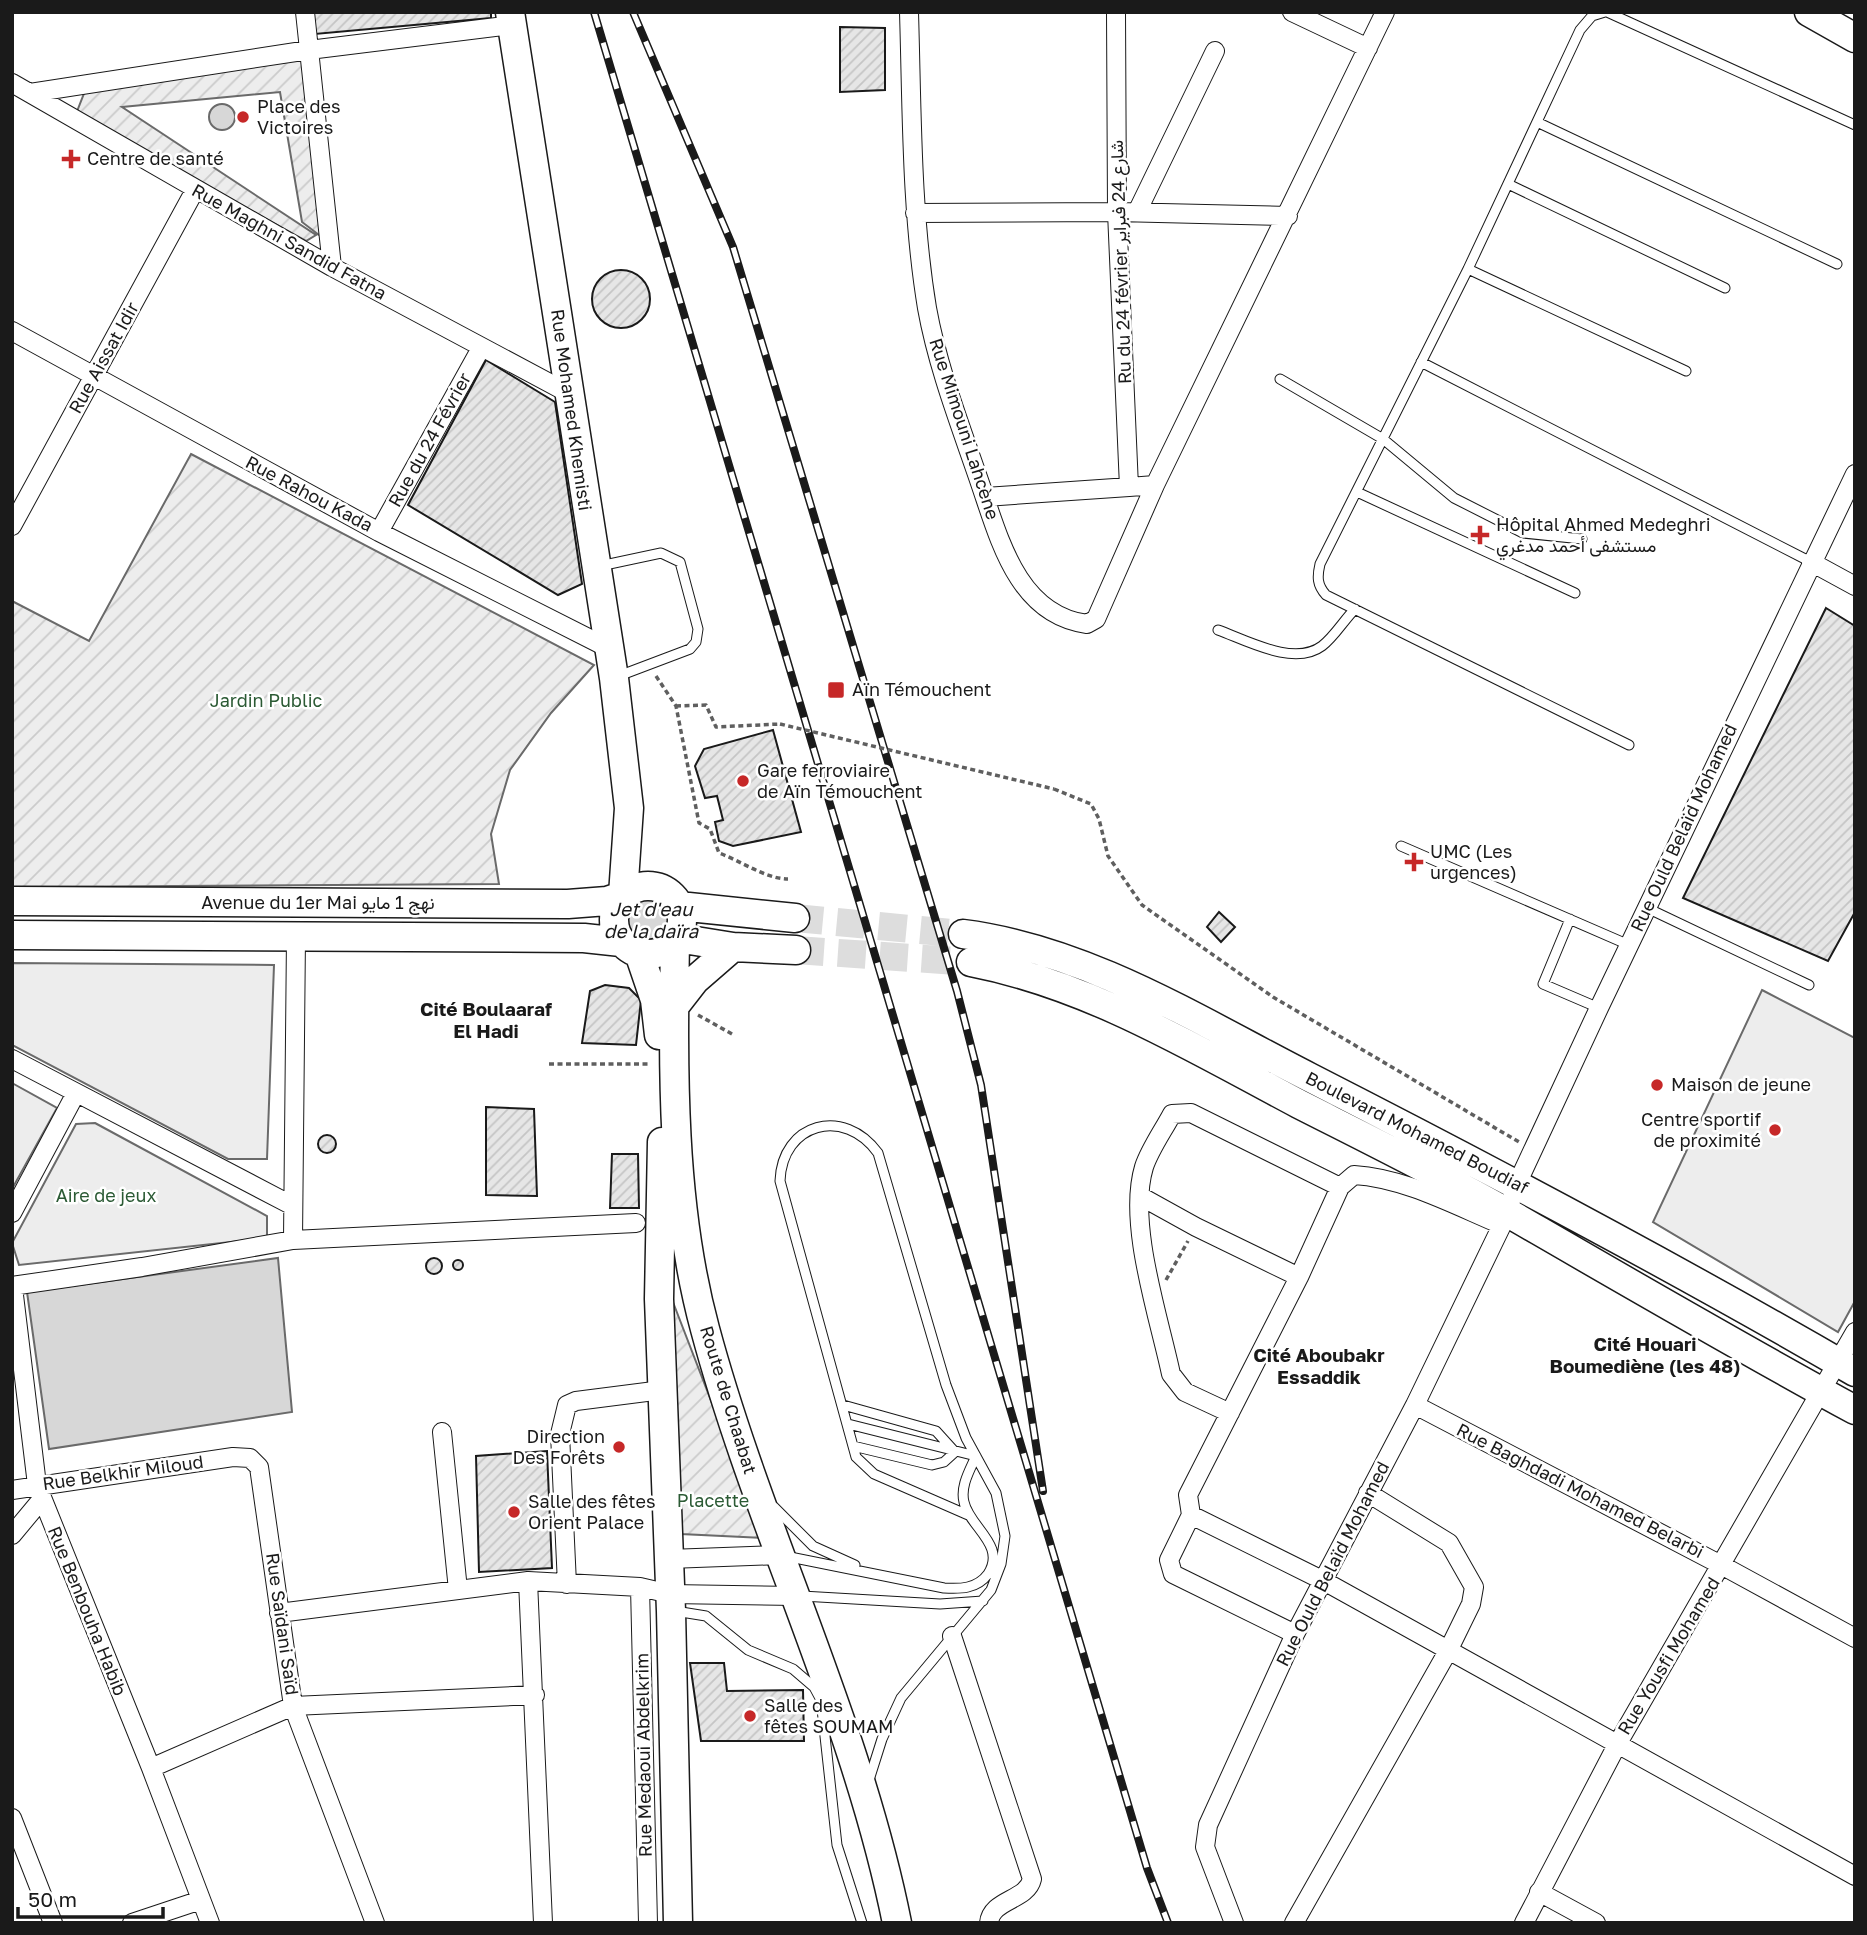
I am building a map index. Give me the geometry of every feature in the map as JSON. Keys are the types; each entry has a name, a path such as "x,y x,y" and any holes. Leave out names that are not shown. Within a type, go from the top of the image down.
{"main road":[{"path":"1821,15 1855,38"},
{"name":"Rue Mohamed Khemisti","path":"511,19 610,649 629,808 641,848 659,887"},
{"name":"Rue Mohamed Khemisti","path":"623,896 629,808"},
{"path":"630,948 659,953 676,939 682,922 679,906 675,898 659,887 640,886 623,896 617,904 613,924 630,948 655,1000 660,1064 662,1146 659,1299 678,1923"},
{"name":"Avenue du 1er Mai نهج 1 مايو","path":"12,901 568,904 607,901 623,896"},
{"path":"679,906 795,918"},
{"name":"Boulevard Mohamed Boudiaf","path":"963,934 1013,942 1129,984 1517,1184 1846,1367"},
{"name":"Avenue du 1er Mai نهج 1 مايو","path":"12,935 584,938 630,948"},
{"path":"676,939 733,947 796,950"},
{"name":"Route de Chaabat","path":"676,939 682,1009 677,1144 690,1262 711,1350 755,1485 796,1596 806,1667 865,1791 897,1923"},
{"path":"682,1009 695,980 733,947"},
{"name":"Boulevard Mohamed Boudiaf","path":"971,962 1021,972 1101,1001 1855,1410"}],"street":[{"path":"305,12 331,267"},
{"name":"Rue Mimouni Lahcène","path":"909,12 915,213 928,309 944,378 1001,542 1019,578 1037,603 1074,622 1087,624 1096,619 1155,485"},
{"name":"Ru du 24 février شارع 24 فبراير","path":"1116,12 1117,212 1129,487"},
{"path":"1292,12 1368,48"},
{"path":"985,497 1155,485 1385,12"},
{"path":"30,93 511,19"},
{"path":"1137,212 1214,51"},
{"name":"Rue Maghni Sandid Fatna","path":"12,83 331,267 570,394"},
{"name":"Rue Aissat Idir","path":"12,526 195,190"},
{"path":"915,213 1137,212 1288,216"},
{"name":"Rue Rahou Kada","path":"12,331 379,532 610,649"},
{"name":"Rue du 24 Février","path":"379,532 481,348"},
{"name":"Rue Ould Belaïd Mohamed","path":"1234,1923 1205,1847 1208,1825 1295,1634 1415,1405 1505,1219 1517,1184 1599,1008 1855,474"},
{"path":"1811,562 1855,586"},
{"path":"293,1240 296,936"},
{"path":"12,1059 293,1206"},
{"path":"12,1213 76,1093"},
{"path":"1230,1413 1185,1392 1171,1374 1140,1233 1140,1196 1144,1167 1172,1114 1191,1113 1340,1187"},
{"path":"1295,1634 1172,1574 1169,1560 1191,1515 1188,1494 1299,1277 1340,1187 1354,1175 1368,1175 1505,1219"},
{"path":"1140,1196 1196,1227 1299,1277"},
{"path":"12,1286 293,1240 636,1223"},
{"name":"Rue Benbouha Habib","path":"12,1286 39,1492 151,1768 210,1923"},
{"path":"1846,1367 1855,1332"},
{"name":"Rue Yousfi Mohamed","path":"1524,1923 1618,1743 1723,1566 1821,1392 1846,1367"},
{"path":"567,1584 560,1434 567,1405 576,1401 662,1390"},
{"name":"Rue Baghdadi Mohamed Belarbi","path":"1415,1405 1855,1638"},
{"path":"442,1432 458,1590"},
{"name":"Rue Belkhir Miloud","path":"12,1490 39,1492 233,1457"},
{"name":"Rue Saïdani Saïd","path":"233,1457 250,1458 259,1467 293,1706 376,1923"},
{"path":"12,1535 39,1492"},
{"path":"1294,1923 1448,1651 1471,1604 1474,1587 1460,1556 1449,1543 1368,1493"},
{"path":"1191,1515 1322,1580 1855,1876"},
{"path":"669,1559 780,1555"},
{"path":"528,1581 544,1923"},
{"path":"279,1614 528,1581 640,1587 670,1602 796,1596"},
{"name":"Rue Medaoui Abdelkrim","path":"640,1587 648,1923"},
{"path":"952,1636 1032,1879 1025,1890 995,1909 989,1923"},
{"path":"151,1768 293,1706 535,1695"},
{"path":"12,1818 53,1923"},
{"path":"1539,1892 1596,1923"},
{"path":"132,1923 201,1900"}],"lane":[{"path":"1629,745 1326,595 1320,589 1317,576 1539,122 1580,30 1592,16 1606,12 1855,125"},
{"path":"1539,122 1837,264"},
{"path":"1508,184 1725,288"},
{"path":"1468,269 1686,371"},
{"path":"1421,362 1811,562"},
{"path":"1280,379 1383,439 1454,498 1523,533 1582,539"},
{"path":"1357,492 1575,593"},
{"path":"595,567 662,553 672,556 683,567 698,629 696,642 690,649 614,678"},
{"path":"1217,631 1278,651 1304,655 1322,646 1354,609"},
{"path":"1401,846 1629,945"},
{"path":"1647,908 1809,985"},
{"path":"1570,919 1543,984 1599,1008"},
{"path":"780,1555 944,1588 978,1583 991,1568 993,1550 982,1530 968,1515 874,1474 861,1464 853,1446 780,1181 784,1157 799,1137 809,1130 835,1125 860,1133 878,1153 946,1385 976,1456 996,1493 1004,1529 1001,1564 984,1601 901,1698 882,1739 865,1791"},
{"path":"843,1405 936,1432 955,1452"},
{"path":"848,1424 976,1456"},
{"path":"853,1446 932,1465 944,1462 955,1452"},
{"path":"968,1515 963,1489 976,1456"},
{"path":"755,1485 797,1533 813,1546 873,1573"},
{"path":"796,1596 940,1604 984,1601"},
{"path":"670,1602 706,1616 748,1650 806,1667 821,1700 837,1846 862,1923"}],"path":[{"path":"649,666 676,706 699,823 710,829 719,853 748,863 772,879 788,879"},
{"path":"676,706 706,705 716,727 780,724 1054,789 1091,804 1099,819 1108,856 1142,905 1273,997 1533,1150"},
{"path":"682,1009 732,1034"},
{"path":"549,1065 660,1064"},
{"path":"1155,1301 1196,1227"}],"shaded area":[{"path":"12,963 274,965 267,1159 228,1159 12,1045"},
{"name":"Centre sportif de proximité","path":"1762,990 1855,1038 1855,1301 1838,1332 1653,1222"},
{"path":"12,1083 57,1108 12,1189"},
{"name":"Aire de jeux","path":"95,1123 267,1216 267,1238 19,1265 12,1243 76,1124"}],"green space":[{"path":"305,55 325,233 319,235 302,222 280,92 122,107 316,235 306,241 76,114 85,91"},
{"name":"Jardin Public","path":"191,454 594,665 551,713 510,770 491,834 499,884 12,887 12,601 89,641"},
{"name":"Placette","path":"671,1297 764,1538 681,1534"}],"water":[{"path":"222,104 231,108 235,117 231,126 222,130 213,126 209,117 213,108"},
{"name":"Jet d'eau de la daïra","path":"651,893 661,895 669,901 675,909 675,929 669,937 661,943 651,945 641,943 633,937 627,929 625,919 627,909 633,901 641,895"},
{"path":"278,1258 292,1412 49,1449 27,1292"}],"building":[{"path":"313,12 491,12 491,18 315,34"},
{"path":"840,27 885,28 885,90 840,92"},
{"path":"621,270 642,278 650,299 642,320 621,328 600,320 592,299 600,278"},
{"path":"486,360 555,402 582,584 558,595 408,505"},
{"path":"1826,608 1855,626 1855,912 1828,961 1683,898"},
{"name":"Gare ferroviaire de Aïn Témouchent","path":"773,730 801,832 733,846 719,841 715,822 723,820 717,796 705,798 695,766 704,749"},
{"path":"1219,912 1235,927 1221,942 1207,927"},
{"path":"605,985 629,988 641,1000 636,1045 582,1043 590,991"},
{"path":"486,1107 534,1109 537,1196 486,1195"},
{"path":"327,1135 333,1138 336,1144 333,1150 327,1153 321,1150 318,1144 321,1138"},
{"path":"612,1154 638,1154 639,1208 610,1208"},
{"path":"431,1258 437,1258 442,1266 440,1272 431,1274 426,1269 426,1263"},
{"path":"458,1260 462,1261 462,1269 458,1270 454,1269 453,1265 454,1261"},
{"name":"Salle des fêtes Orient Palace","path":"547,1451 552,1568 479,1572 476,1456"},
{"name":"Salle des fêtes SOUMAM","path":"690,1663 724,1663 727,1691 803,1690 804,1741 701,1741"}],"tunnel":[{"path":"795,918 963,934"},
{"path":"796,950 971,962"}],"railway":[{"path":"594,12 1147,1868 1168,1923"},
{"path":"633,12 733,247 957,991 981,1085 1043,1491"}],"place":[{"name":"Place des Victoires","path":"243,117"},
{"name":"Centre de santé","path":"71,159"},
{"name":"Hôpital Ahmed Medeghri مستشفى أحمد مدغري","path":"1480,535"},
{"name":"Aïn Témouchent","path":"836,690"},
{"name":"Gare ferroviaire de Aïn Témouchent","path":"743,781"},
{"name":"UMC (Les urgences)","path":"1414,862"},
{"name":"Maison de jeune","path":"1657,1085"},
{"name":"Centre sportif de proximité","path":"1775,1130"},
{"name":"Direction Des Forêts","path":"619,1447"},
{"name":"Salle des fêtes Orient Palace","path":"514,1512"},
{"name":"Salle des fêtes SOUMAM","path":"750,1716"}],"district":[{"name":"Cité Boulaaraf El Hadi","path":"486,1020"},
{"name":"Cité Houari Boumediène (les 48)","path":"1645,1355"},
{"name":"Cité Aboubakr Essaddik","path":"1319,1366"}]}
